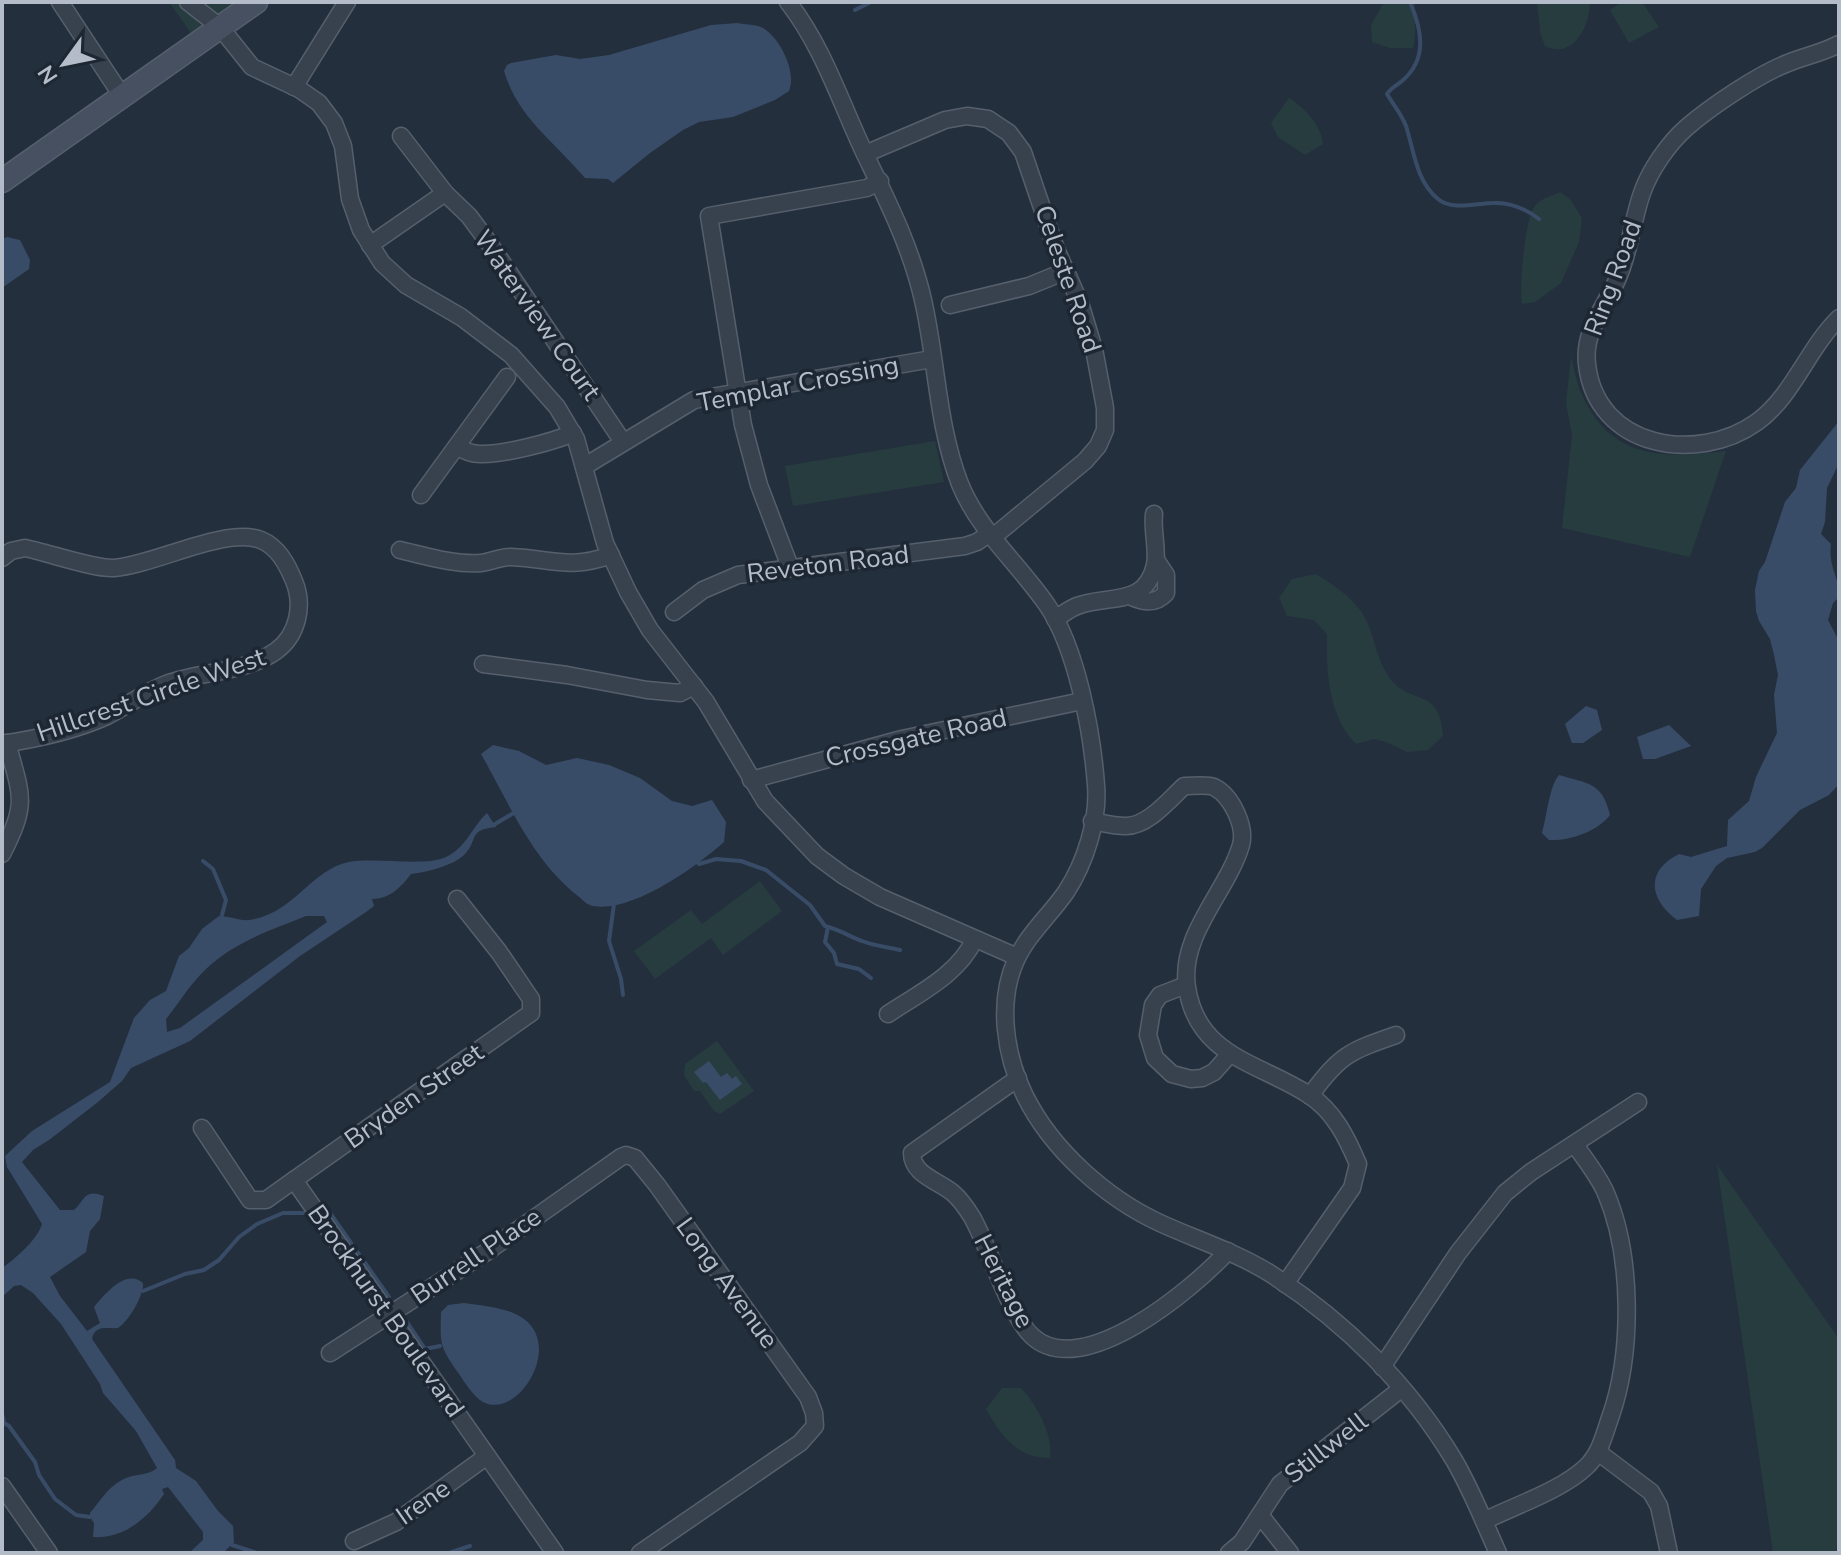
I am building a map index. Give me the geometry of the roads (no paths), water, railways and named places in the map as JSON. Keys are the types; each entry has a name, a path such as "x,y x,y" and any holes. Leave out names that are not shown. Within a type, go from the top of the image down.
{"street":[{"path":"60,2 122,96"},
{"path":"188,2 220,27 252,67 319,103 334,123 343,146 350,199 361,230 382,263 406,285 461,317 511,355 557,407 573,433 598,519 628,592 650,630 720,723 765,801 790,830 817,856 880,897 1017,957"},
{"path":"2,181 256,2"},
{"path":"294,87 347,2"},
{"path":"788,2 808,28 880,181 913,263 924,302 948,449 974,513 1043,599 1055,619 1066,640 1082,701 1097,790 1087,854 1066,892 1031,934 1010,976 1006,1038 1018,1078 1040,1120 1059,1145 1105,1189 1159,1223 1228,1251 1285,1284 1342,1327 1425,1417 1453,1459 1498,1553"},
{"name":"Ring Road","path":"1839,44 1819,54 1787,63 1761,77 1684,129 1654,168 1642,193 1618,279 1588,335 1587,363 1594,393 1609,416 1634,434 1659,444 1721,442 1758,421 1785,393 1824,333 1839,318"},
{"name":"Celeste Road","path":"865,154 945,120 967,116 988,119 1009,133 1023,152 1080,303 1094,349 1105,408 1105,430 1098,446 1085,461 991,535"},
{"name":"Waterview Court","path":"401,136 489,243 623,442"},
{"path":"790,567 759,485 737,391 709,216 867,188 880,181"},
{"path":"370,245 445,193"},
{"path":"950,305 1029,286 1066,271"},
{"name":"Templar Crossing","path":"585,466 694,400 932,359"},
{"path":"421,495 507,377"},
{"path":"457,446 466,452 480,454 555,441 573,433"},
{"path":"1055,619 1075,606 1132,597 1152,575 1156,560 1152,530 1154,514"},
{"name":"Reveton Road","path":"674,612 703,590 738,575 965,546 991,535"},
{"name":"Hillcrest Circle West","path":"2,558 11,551 25,548 111,569 150,562 232,537 255,538 272,546 284,560 296,585 300,609 294,628 278,650 260,660 164,684 100,719 5,744"},
{"path":"400,550 438,559 481,563 508,556 570,565 593,562 611,555"},
{"path":"483,664 647,690 680,693 694,686"},
{"name":"Crossgate Road","path":"751,780 887,742 1082,701"},
{"path":"2,854 18,822 22,800 5,744"},
{"path":"1092,821 1135,825 1159,810 1184,786 1213,786 1227,798 1239,818 1242,843 1202,921 1192,948 1186,985 1200,1024 1229,1055 1310,1096 1335,1120 1358,1164 1352,1188 1285,1284"},
{"name":"Bryden Street","path":"294,1180 526,1017 532,1009 531,999 507,963 457,899"},
{"path":"888,1014 967,957 974,940"},
{"path":"1186,985 1160,995 1153,1005 1148,1035 1155,1058 1172,1074 1191,1079 1214,1072 1229,1055"},
{"path":"1310,1096 1343,1056 1396,1035"},
{"name":"Heritage","path":"1018,1078 912,1153 912,1161 917,1168 954,1194 971,1216 1017,1314 1031,1335 1049,1348 1078,1347 1106,1340 1147,1320 1176,1300 1228,1251"},
{"path":"1382,1367 1486,1214 1505,1193 1531,1172 1638,1102"},
{"name":"Brockhurst Boulevard","path":"202,1128 250,1200 266,1200 294,1180 555,1553"},
{"path":"1484,1521 1586,1468 1598,1452 1619,1386 1627,1339 1626,1299 1614,1218 1604,1190 1575,1145"},
{"name":"Burrell Place","path":"330,1353 488,1251 621,1157"},
{"name":"Long Avenue","path":"621,1157 635,1158 666,1197 808,1397 815,1426 800,1443 640,1553"},
{"name":"Stillwell","path":"1229,1553 1242,1542 1280,1484 1401,1389"},
{"path":"1598,1452 1651,1492 1659,1506 1669,1553"},
{"name":"Irene","path":"354,1541 396,1522 487,1456"},
{"path":"2,1486 49,1553"},
{"path":"1260,1515 1290,1553"}],"water":[{"path":"738,23 763,28 781,47 791,75 789,91 733,117 699,122 683,130 613,183 608,179 585,178 528,116 510,88 504,71 511,63 556,55 580,59 609,55 711,25"},
{"path":"2,239 20,240 30,260 29,269 2,288"},
{"path":"1839,421 1839,463 1827,488 1825,522 1821,534 1831,544 1831,559 1839,589 1839,597 1833,603 1828,620 1839,641 1839,784 1829,795 1800,810 1762,848 1727,858 1716,866 1701,889 1699,916 1677,920 1656,894 1656,877 1660,869 1679,854 1691,857 1727,846 1728,820 1749,801 1756,777 1777,733 1774,695 1778,675 1770,639 1756,611 1755,590 1759,571 1765,562 1785,502 1796,488 1800,470"},
{"path":"1586,706 1597,710 1602,730 1583,743 1572,743 1565,724"},
{"path":"1669,725 1691,746 1655,759 1643,759 1637,737"},
{"path":"493,745 519,751 546,765 577,758 609,765 640,778 672,801 692,806 712,800 726,822 724,842 681,875 644,895 609,906 591,905 562,882 534,848 481,754"},
{"path":"1559,775 1593,786 1603,796 1610,815 1582,834 1549,840 1542,833"},
{"path":"487,813 496,827 477,833 460,858 440,868 411,874 390,895 372,899 374,906 300,956 190,1041 131,1068 122,1081 98,1102 33,1150 22,1162 60,1210 74,1210 92,1193 104,1196 100,1219 90,1231 86,1252 50,1277 60,1296 87,1331 100,1323 94,1307 116,1284 130,1279 143,1283 138,1301 127,1320 118,1328 99,1329 92,1339 175,1460 176,1468 196,1481 233,1526 234,1542 223,1553 189,1553 203,1540 203,1532 168,1487 162,1489 164,1494 143,1519 125,1531 93,1537 94,1523 90,1513 108,1490 127,1478 157,1468 136,1431 103,1393 61,1324 33,1293 21,1285 14,1286 2,1297 2,1268 31,1242 42,1224 7,1167 5,1156 32,1131 110,1082 134,1018 150,1000 166,991 179,956 189,948 202,929 219,916 249,920 265,916 278,910 323,874 349,862 426,861 446,857 464,843","holes":["306,916 324,916 327,922 180,1028 167,1032 166,1019 195,981 217,960 241,944 280,926"]},
{"path":"709,1061 721,1077 727,1073 732,1079 736,1076 742,1084 720,1100 694,1072"},
{"path":"464,1303 510,1312 524,1319 535,1332 539,1347 537,1363 531,1378 509,1401 496,1405 480,1400 445,1351 441,1339 441,1312 448,1305"}],"waterway":[{"path":"855,10 871,2"},
{"path":"1410,2 1420,34 1419,54 1410,72 1387,94 1404,122 1425,184 1438,199 1450,205 1505,204 1523,209 1539,219"},
{"path":"495,824 517,811"},
{"path":"696,860 699,864 716,859 741,861 766,870 810,905 825,926 867,943 900,950"},
{"path":"203,861 213,869 226,900 222,915"},
{"path":"614,904 609,941 623,995"},
{"path":"828,927 825,942 834,953 837,964 859,969 871,978"},
{"path":"323,1203 389,1297"},
{"path":"143,1291 185,1274 204,1270 257,1224 283,1213 307,1213"},
{"path":"405,1319 425,1349 440,1346"},
{"path":"2,1414 4,1423 35,1462 39,1475 55,1499 76,1515 90,1517"},
{"path":"232,1545 257,1553"},
{"path":"449,1553 470,1546"}]}
